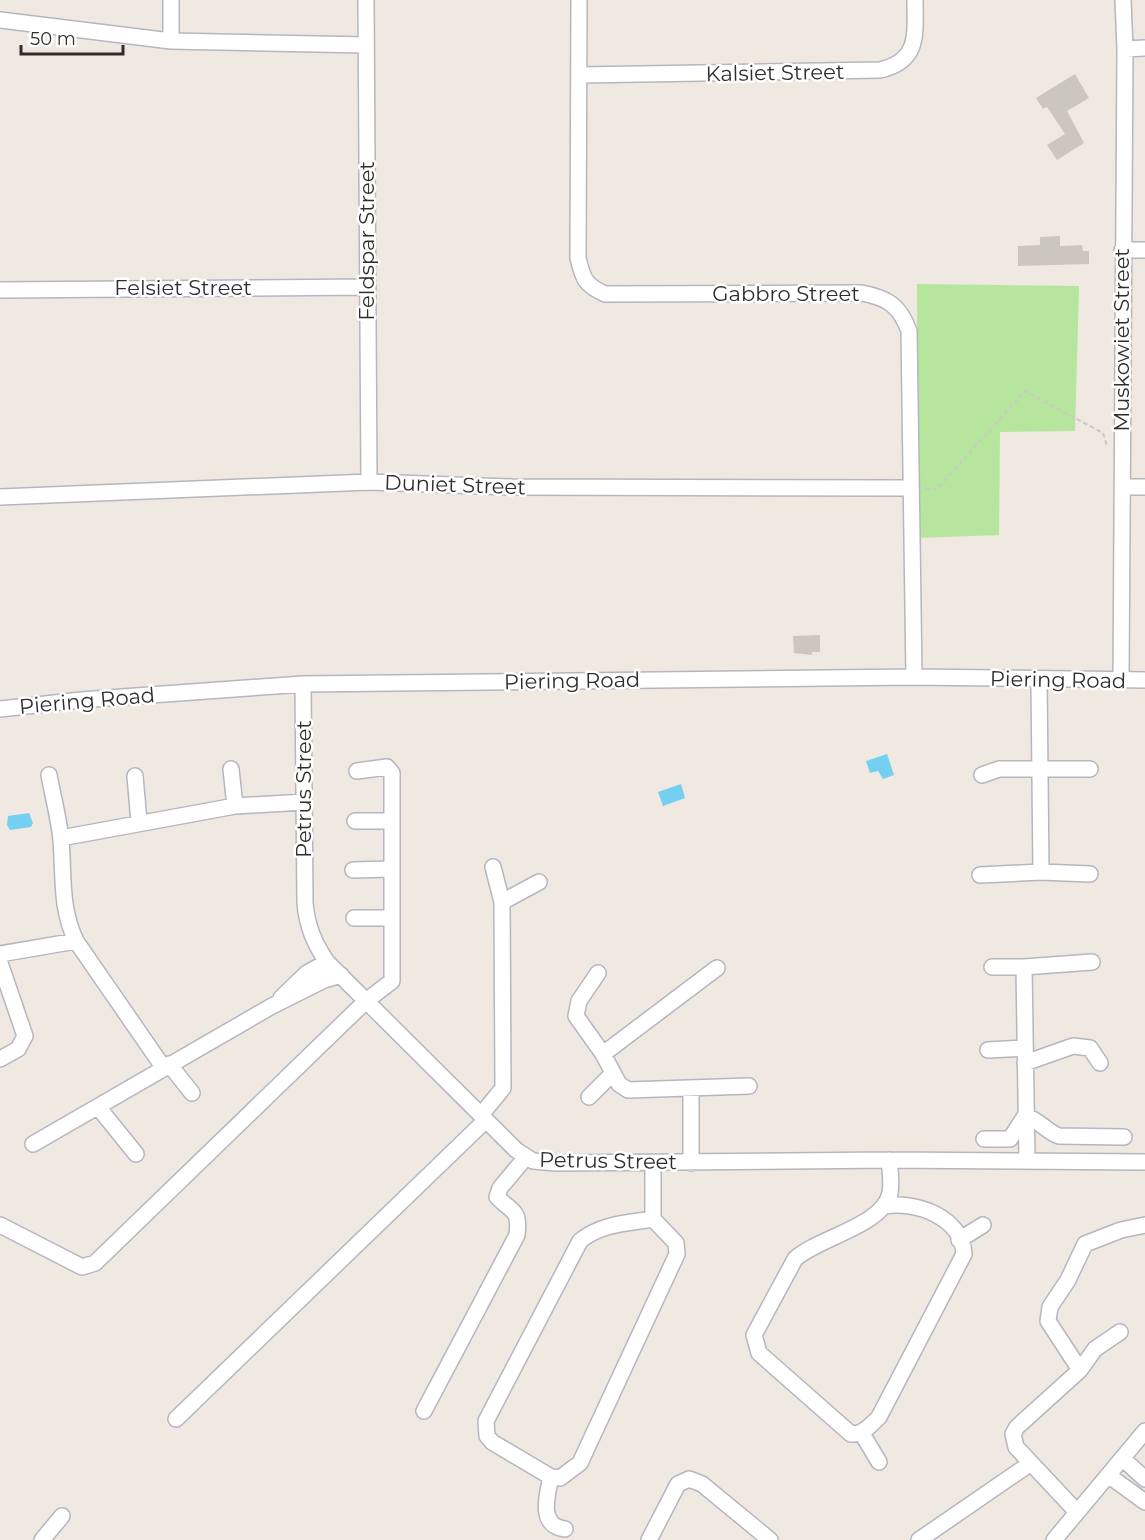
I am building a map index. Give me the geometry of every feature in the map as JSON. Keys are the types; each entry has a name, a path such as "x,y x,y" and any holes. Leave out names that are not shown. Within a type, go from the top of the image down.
{"street":[{"path":"171,0 171,41"},
{"name":"Feldspar Street","path":"366,0 369,482"},
{"name":"Gabbro Street","path":"579,0 578,258 582,274 590,288 605,294 862,293 879,296 894,303 903,315 909,332 914,678"},
{"name":"Kalsiet Street","path":"579,75 880,70 903,63 909,54 914,42 915,0"},
{"name":"Muskowiet Street","path":"1121,681 1125,49 1123,0"},
{"path":"0,20 171,41 366,45"},
{"path":"1125,49 1145,48"},
{"path":"1122,250 1145,250"},
{"name":"Felsiet Street","path":"0,290 367,287"},
{"name":"Duniet Street","path":"0,497 369,482 512,487 910,488"},
{"path":"1122,487 1145,487"},
{"name":"Piering Road","path":"0,709 303,684 914,678 1145,680"},
{"path":"1039,680 1041,872"},
{"name":"Petrus Street","path":"303,684 307,920 317,948 327,962 483,1117 533,1161 556,1163 889,1160 1145,1162"},
{"path":"0,1225 82,1267 95,1263 366,1001 393,980 390,770 387,767 357,771"},
{"path":"231,769 236,806"},
{"path":"982,775 999,770 1090,769"},
{"path":"49,776 61,838 64,908 76,941 166,1065 192,1093"},
{"path":"135,776 139,822"},
{"path":"61,838 236,806 304,802"},
{"path":"355,821 391,820"},
{"path":"176,1419 483,1117 503,1088 502,902 493,867"},
{"path":"353,870 391,869"},
{"path":"980,875 1041,872 1090,874"},
{"path":"502,902 539,882"},
{"path":"354,918 392,918"},
{"path":"0,954 76,941"},
{"path":"272,1006 307,973 327,962"},
{"path":"992,967 1092,962"},
{"path":"0,963 25,1036 18,1049 0,1059"},
{"path":"1024,967 1027,1161"},
{"path":"603,1053 717,968"},
{"path":"598,973 579,1001 576,1016 603,1053 619,1084 628,1090 749,1086"},
{"path":"33,1144 166,1065 272,1006 324,980 340,975"},
{"path":"988,1050 1025,1056 1072,1046 1090,1048 1100,1063"},
{"path":"589,1097 612,1073"},
{"path":"691,1088 691,1163"},
{"path":"98,1107 136,1154"},
{"path":"1026,1116 1038,1119 1050,1132 1059,1136 1125,1137"},
{"path":"984,1139 1010,1139 1026,1116"},
{"path":"424,1411 517,1235 519,1219 514,1209 497,1197 500,1188 526,1157"},
{"path":"885,1206 891,1191 889,1160"},
{"path":"653,1163 653,1219 676,1243 677,1254 580,1463 560,1478 551,1477 492,1442 487,1436 486,1421 580,1241 591,1232 653,1219"},
{"path":"903,1203 940,1215 947,1221 959,1240 963,1248 962,1262 879,1417 861,1432 851,1434 759,1353 754,1335 795,1259 806,1250 862,1223 885,1206 903,1203"},
{"path":"959,1240 983,1225"},
{"path":"1080,1370 1048,1321 1050,1307 1068,1280 1085,1244 1120,1230 1145,1225"},
{"path":"1077,1512 1016,1447 1013,1434 1080,1370 1095,1349 1119,1332"},
{"path":"1054,1540 1145,1431"},
{"path":"861,1432 879,1462"},
{"path":"1122,1458 1145,1479"},
{"path":"919,1540 1031,1463"},
{"path":"1108,1475 1145,1502"},
{"path":"551,1477 546,1514 553,1525 566,1529"},
{"path":"649,1540 678,1484 689,1479 702,1484 770,1540"},
{"path":"42,1540 62,1516"}],"path":[{"path":"910,488 937,489 1025,391 1103,433 1110,454"}],"green space":[{"path":"917,284 1079,286 1075,431 1000,432 999,535 918,538"}],"water":[{"path":"887,754 894,775 883,779 878,771 870,773 866,761"},
{"path":"681,784 685,798 663,806 658,792"},
{"path":"29,813 33,823 31,827 10,830 7,825 8,816"}],"building":[{"path":"1075,74 1089,98 1067,111 1084,143 1057,160 1047,145 1065,134 1047,107 1043,109 1036,98"},
{"path":"1060,236 1060,246 1082,245 1083,251 1089,251 1089,264 1018,266 1018,246 1040,245 1040,237"},
{"path":"820,635 820,652 812,652 812,655 794,653 793,636"}]}
